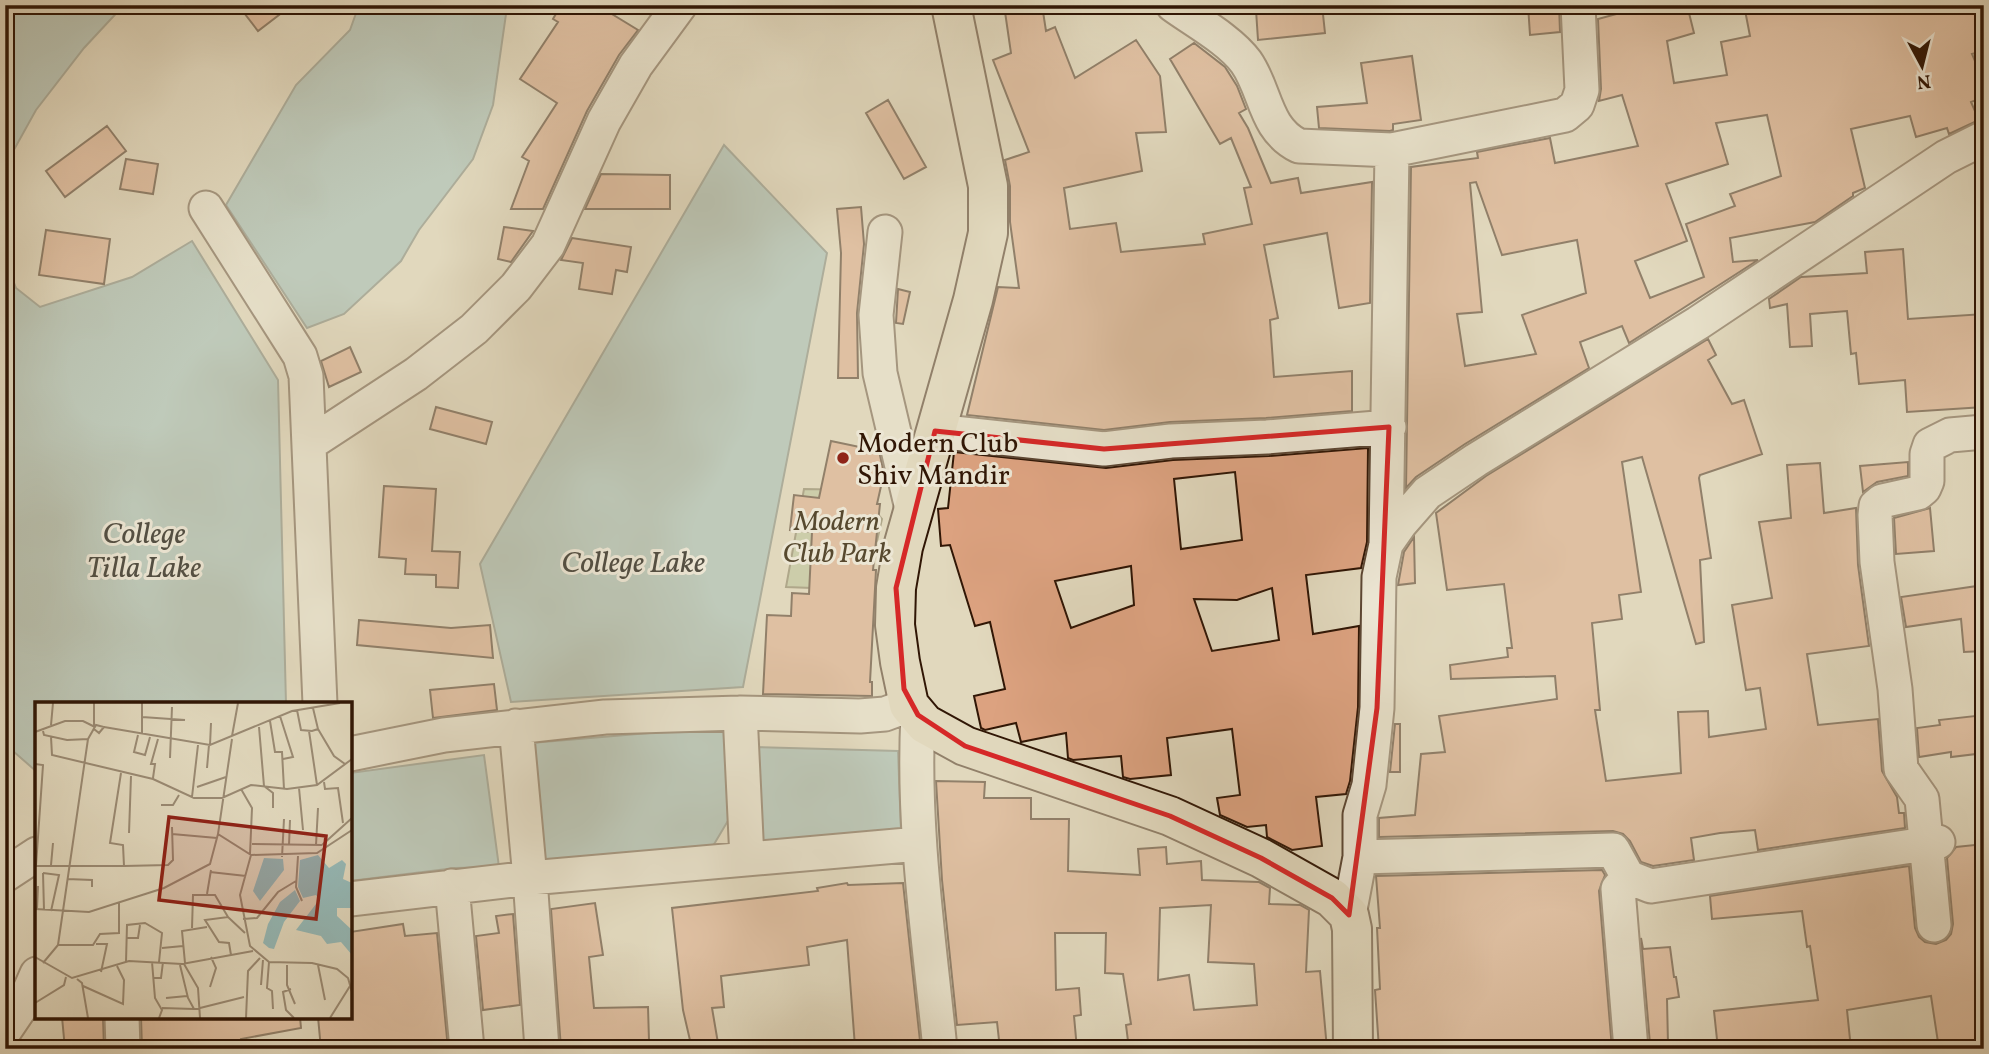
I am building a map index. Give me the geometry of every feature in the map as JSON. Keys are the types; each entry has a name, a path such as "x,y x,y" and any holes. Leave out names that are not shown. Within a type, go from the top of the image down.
{"main road":[{"path":"951,5 989,186 988,233 973,300 903,547 896,588 895,625 904,689 913,710 925,724 965,746 1170,816 1261,858 1332,898 1349,915 1352,929 1353,1049"}],"street":[{"path":"309,444 416,374 474,329 516,288 548,244 604,121 630,76 680,5"},
{"path":"1173,5 1237,51 1246,63 1273,123 1290,141 1299,146 1392,150 1566,115 1577,105 1582,90 1578,5"},
{"path":"1386,544 1427,493 1698,323 1946,157 1984,138"},
{"path":"1349,915 1360,857 1360,815 1369,785 1377,708 1379,577 1386,544 1392,150"},
{"path":"206,208 300,356 306,376 320,702"},
{"path":"885,232 876,316 880,373 913,513"},
{"path":"935,431 1104,449 1171,441 1267,437 1389,427"},
{"path":"1934,925 1933,843 1922,799 1901,769 1895,689 1877,562 1875,515 1877,506 1882,501 1919,493 1924,488 1930,445 1950,435 1984,432"},
{"path":"352,754 444,734 605,717 740,713 860,716 913,710 919,844 940,1049"},
{"path":"740,713 746,847"},
{"path":"516,726 542,1049"},
{"path":"1360,857 1613,850 1628,877 1651,886 1933,843"},
{"path":"352,899 530,878 746,847 919,844"},
{"path":"5,875 35,855"},
{"path":"1628,877 1618,889 1632,1049"},
{"path":"452,886 467,1049"},
{"path":"5,1030 26,999 35,979"},
{"path":"122,1019 123,1049"}],"highlighted area":[{"path":"1389,427 1377,708 1349,915 1332,898 1261,858 1170,816 965,746 918,715 904,689 896,588 935,431 1104,449"}],"green space":[{"name":"Modern Club Park","path":"804,489 858,490 882,519 866,590 786,587"}],"water":[{"path":"5,5 124,5 84,48 36,110 5,166"},
{"path":"359,5 511,5 506,14 493,105 473,159 419,230 401,261 344,314 307,328 226,205 296,85 350,30"},
{"name":"College Lake","path":"724,145 827,253 743,687 511,702 480,564"},
{"name":"College Tilla Lake","path":"192,241 278,380 286,702 35,702 35,770 5,744 5,259 16,288 40,307 132,277"},
{"path":"732,726 729,819 710,851 545,860 531,743"},
{"path":"752,747 898,751 901,832 748,843"},
{"path":"484,755 499,867 455,868 352,881 352,773"}],"building":[{"path":"238,5 292,5 258,31"},
{"path":"561,5 597,5 638,30 619,55 587,111 543,209 511,209 529,161 522,157 557,103 520,79 558,22 553,19"},
{"path":"1004,5 1042,5 1046,31 1055,27 1075,78 1136,40 1160,76 1166,132 1136,133 1142,171 1064,188 1070,229 1116,223 1121,252 1205,244 1203,234 1252,224 1244,188 1251,187 1231,138 1220,144 1170,59 1194,43 1225,67 1237,86 1246,109 1239,113 1271,183 1298,178 1301,193 1372,182 1370,303 1339,308 1327,233 1264,245 1278,318 1270,320 1274,377 1352,371 1352,411 1170,422 1104,430 967,415 998,287 1019,288 1010,222 1010,186 1005,160 1029,152 993,60 1011,53"},
{"path":"1322,5 1325,33 1258,40 1256,10"},
{"path":"1528,5 1559,5 1560,32 1530,35"},
{"path":"1630,5 1687,5 1694,33 1667,41 1674,83 1727,75 1721,42 1750,36 1744,5 1984,5 1984,51 1972,54 1984,82 1984,97 1971,102 1979,120 1949,134 1947,128 1916,137 1910,116 1851,129 1865,188 1853,193 1853,196 1815,222 1730,238 1733,262 1758,260 1629,343 1622,326 1580,342 1589,368 1465,444 1416,477 1406,488 1411,167 1478,158 1477,152 1550,138 1555,163 1638,146 1622,95 1599,101 1601,89 1598,19 1631,10","holes":["1767,115 1781,176 1730,194 1735,206 1686,224 1704,277 1650,298 1635,261 1687,241 1666,184 1728,164 1716,123","1476,182 1502,255 1577,240 1586,293 1522,315 1536,354 1465,366 1457,314 1482,312 1470,183"]},
{"path":"1412,56 1421,120 1393,124 1393,130 1390,131 1319,128 1317,107 1367,103 1361,63"},
{"path":"888,100 926,167 904,179 866,113"},
{"path":"107,126 126,151 65,197 46,171"},
{"path":"126,159 158,164 153,194 120,189"},
{"path":"601,174 670,175 670,209 585,209"},
{"path":"861,207 864,244 857,313 858,378 838,378 841,253 837,209"},
{"path":"504,227 533,231 511,262 498,259"},
{"path":"46,230 110,239 104,284 39,275"},
{"path":"572,238 631,247 627,272 616,270 612,294 579,289 583,263 561,260"},
{"path":"1903,249 1908,319 1984,314 1984,407 1907,412 1905,380 1859,384 1856,353 1851,354 1847,311 1810,314 1812,346 1790,347 1787,304 1770,308 1769,299 1801,277 1867,273 1865,252"},
{"path":"898,289 910,292 903,324 896,323"},
{"path":"1708,339 1716,355 1708,360 1732,404 1744,400 1762,454 1700,475 1711,558 1700,560 1704,642 1696,644 1642,457 1622,462 1641,592 1619,595 1622,619 1592,623 1600,710 1595,710 1606,781 1681,773 1678,712 1708,711 1709,737 1766,729 1760,688 1746,690 1732,605 1772,598 1759,522 1791,518 1787,465 1820,463 1824,513 1856,508 1858,565 1869,646 1807,654 1818,725 1878,719 1882,771 1897,797 1899,813 1904,813 1905,828 1758,850 1755,830 1720,833 1691,838 1694,860 1653,866 1641,862 1630,841 1623,834 1613,831 1379,837 1379,818 1415,815 1421,754 1445,752 1439,716 1557,699 1555,676 1451,679 1450,665 1508,657 1507,648 1512,648 1504,584 1447,590 1436,513 1486,476"},
{"path":"350,347 361,372 329,387 321,361"},
{"path":"436,407 492,422 486,444 430,429"},
{"path":"831,441 879,451 884,473 877,504 880,504 873,570 876,570 870,682 872,696 763,694 767,615 791,616 792,593 809,594 812,532 790,530 794,495 819,498"},
{"path":"1368,448 1367,542 1361,568 1306,575 1313,634 1359,626 1358,707 1350,781 1346,794 1316,797 1322,846 1292,850 1267,837 1266,825 1247,827 1220,815 1217,798 1240,795 1232,729 1167,738 1171,775 1130,779 1123,777 1121,756 1073,760 1068,758 1066,733 1021,742 1016,723 985,730 981,728 974,696 1005,689 990,622 975,626 950,545 941,546 938,509 948,508 954,452 1106,468 1173,460","holes":["1235,472 1242,540 1181,549 1174,479","1131,566 1134,605 1071,628 1055,581","1272,588 1279,640 1212,651 1194,599 1237,600"]},
{"path":"1908,462 1908,476 1877,482 1863,492 1860,466"},
{"path":"384,486 436,489 432,551 460,552 458,588 436,587 436,575 405,574 406,559 379,557"},
{"path":"1930,508 1934,551 1896,554 1894,518"},
{"path":"1414,537 1415,583 1398,585 1404,552"},
{"path":"1984,585 1984,651 1964,652 1961,619 1906,627 1901,597"},
{"path":"359,620 451,628 490,625 493,658 357,645"},
{"path":"494,684 497,710 433,718 430,690"},
{"path":"1984,715 1984,753 1951,757 1951,752 1919,757 1917,728 1940,725 1939,720"},
{"path":"1395,724 1400,724 1400,772 1390,772"},
{"path":"936,781 985,782 984,798 1031,798 1031,819 1069,819 1068,871 1140,875 1138,849 1166,847 1167,864 1201,861 1202,880 1259,882 1270,888 1269,904 1300,905 1309,910 1306,972 1320,971 1327,1049 1129,1049 1126,1025 1131,1024 1123,974 1105,973 1106,933 1055,933 1056,990 1079,988 1081,1015 1074,1016 1077,1049 1000,1049 997,1022 957,1025 942,880","holes":["1211,905 1208,962 1254,964 1257,1005 1194,1010 1189,975 1158,980 1160,908"]},
{"path":"1984,844 1984,1049 1939,1049 1931,996 1847,1010 1851,1049 1718,1049 1714,1011 1818,1000 1802,911 1712,919 1710,896 1909,866 1915,928 1925,942 1936,944 1946,940 1951,934 1953,924 1947,858 1956,847"},
{"path":"1602,870 1605,875 1599,891 1612,1049 1508,1049 1508,1046 1379,1049 1375,990 1380,989 1377,928 1380,928 1376,876"},
{"path":"847,883 903,883 920,1041 855,1047 847,940 807,947 809,965 721,976 724,1007 712,1008 719,1049 692,1049 683,1010 672,908 818,891 817,888"},
{"path":"595,903 603,955 589,957 594,1008 648,1007 649,1040 614,1041 615,1049 561,1049 551,909"},
{"path":"513,914 520,1005 483,1010 476,936 499,933 496,916"},
{"path":"403,924 405,936 437,933 448,1049 321,1049 318,1019 352,1019 352,932"},
{"path":"1641,938 1643,949 1670,947 1679,997 1667,999 1668,1044 1650,1044"},
{"path":"62,1019 103,1019 104,1049 65,1049"},
{"path":"141,1019 300,1019 301,1028 241,1039 242,1049 142,1049"}],"place":[{"name":"Modern Club Shiv Mandir","path":"843,458"}]}
